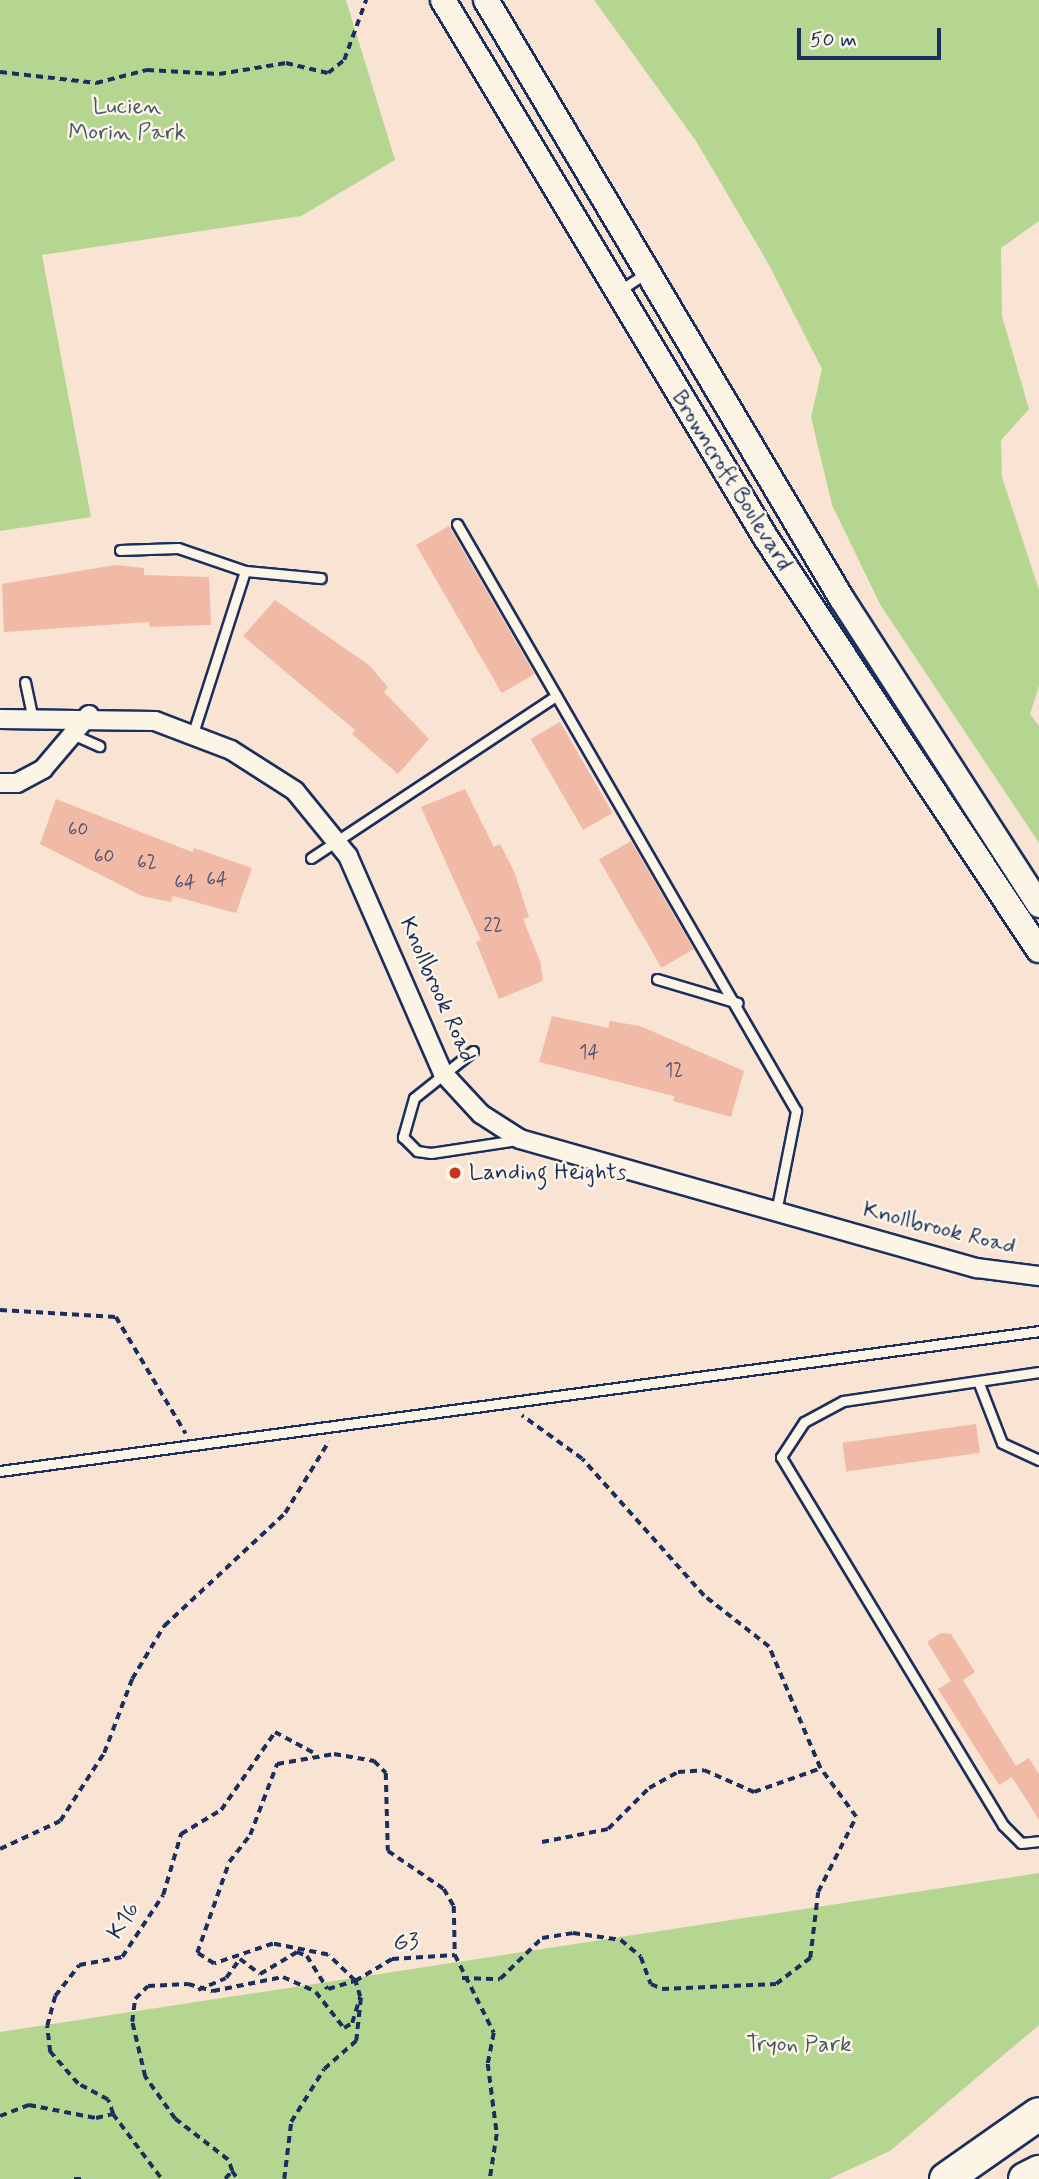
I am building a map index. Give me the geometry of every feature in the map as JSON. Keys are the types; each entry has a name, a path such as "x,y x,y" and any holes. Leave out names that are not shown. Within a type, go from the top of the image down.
{"highway":[{"path":"946,2179 1039,2115"},
{"path":"1025,2179 1039,2172"}],"main road":[{"name":"Browncroft Boulevard","path":"443,0 616,293 838,653 1039,950"},
{"name":"Browncroft Boulevard","path":"486,0 871,646 1039,905"}],"street":[{"name":"Knollbrook Road","path":"0,719 89,715 155,721 192,733 268,771 337,840 371,900 443,1073 481,1114 520,1139 993,1272 1039,1276"},
{"path":"0,783 31,777 89,715"}],"lane":[{"path":"616,293 648,272"},
{"path":"457,524 738,1003 796,1111 776,1212"},
{"path":"120,550 178,548 245,571 321,578"},
{"path":"192,733 245,571"},
{"path":"25,682 32,716"},
{"path":"311,858 556,696"},
{"path":"72,734 99,746"},
{"path":"657,979 738,1003"},
{"path":"473,1051 414,1098 401,1127 409,1146 431,1153 520,1139"},
{"path":"0,1471 1039,1331"},
{"path":"1039,1372 843,1401 804,1422 781,1457 1003,1825 1021,1843 1039,1841"},
{"path":"978,1381 1002,1443 1039,1460"}],"path":[{"path":"0,72 96,83 147,70 219,74 286,63 328,73 344,61 366,0"},
{"path":"0,1310 116,1317 198,1445"},
{"path":"462,1978 500,1979 542,1938 573,1933 621,1940 641,1957 651,1984 662,1989 748,1990 796,1973 810,1958 818,1892 856,1817 820,1768 769,1647 704,1596 582,1459 505,1405"},
{"path":"0,1849 60,1821 96,1769 132,1679 164,1626 285,1513 337,1427"},
{"name":"K16","path":"113,2114 108,2100 78,2084 50,2052 47,2026 64,1981 79,1965 121,1957 163,1895 181,1834 221,1810 275,1732 318,1755"},
{"path":"284,2179 291,2122 324,2069 356,2040 362,1998 355,1981 313,1950 258,1945 214,1964 197,1953 268,1776 277,1764 318,1755 358,1756 386,1773 388,1851 444,1889 454,1906 455,1955 462,1978 494,2033 488,2064 497,2134 491,2179"},
{"path":"542,1842 608,1829 649,1788 678,1772 704,1770 754,1792 820,1768"},
{"path":"198,1990 226,1978 240,1959 260,1974 297,1952 307,1956 328,1989 355,1981"},
{"name":"G3","path":"355,1981 392,1959 455,1955"},
{"path":"238,2179 159,2101 133,2048 135,1999 148,1986 188,1984 198,1990 283,1977 316,1992 344,2028 360,1997 355,1981"},
{"path":"0,2116 29,2105 96,2118 113,2114 162,2179"},
{"path":"225,2179 232,2171"},
{"path":"74,2179 84,2179"}],"green space":[{"name":"Lucien Morin Park","path":"0,0 346,0 395,160 301,216 42,255 91,517 0,531"},
{"path":"594,0 1039,0 1039,221 1001,248 1002,316 1029,409 1001,440 1002,477 1039,590 1039,686 1030,714 1039,726 1039,843 881,606 832,505 811,417 822,369 768,263 696,141"},
{"name":"Tryon Park","path":"1039,1873 1039,2025 890,2151 829,2179 0,2179 0,2032"}],"building":[{"path":"449,526 534,674 502,693 416,545"},
{"path":"115,565 144,568 144,575 209,577 211,625 150,627 149,622 4,632 2,584"},
{"path":"275,600 369,665 388,687 384,692 429,739 398,774 352,734 355,730 243,636"},
{"path":"560,722 612,813 583,830 531,739"},
{"path":"465,789 494,847 500,844 514,871 529,917 523,919 540,961 543,981 499,999 476,942 481,940 421,807"},
{"path":"56,799 192,852 194,848 252,868 236,913 173,896 171,902 142,896 40,844"},
{"path":"631,841 694,949 661,968 599,860"},
{"path":"552,1016 608,1028 610,1021 640,1026 744,1071 731,1117 673,1101 674,1096 539,1062"},
{"path":"976,1424 980,1453 846,1472 842,1443"},
{"path":"941,1633 951,1634 975,1672 963,1680 1016,1766 1029,1758 1039,1774 1039,1820 1012,1777 999,1785 938,1689 951,1681 927,1642"}],"place":[{"name":"Landing Heights","path":"455,1173"}]}
